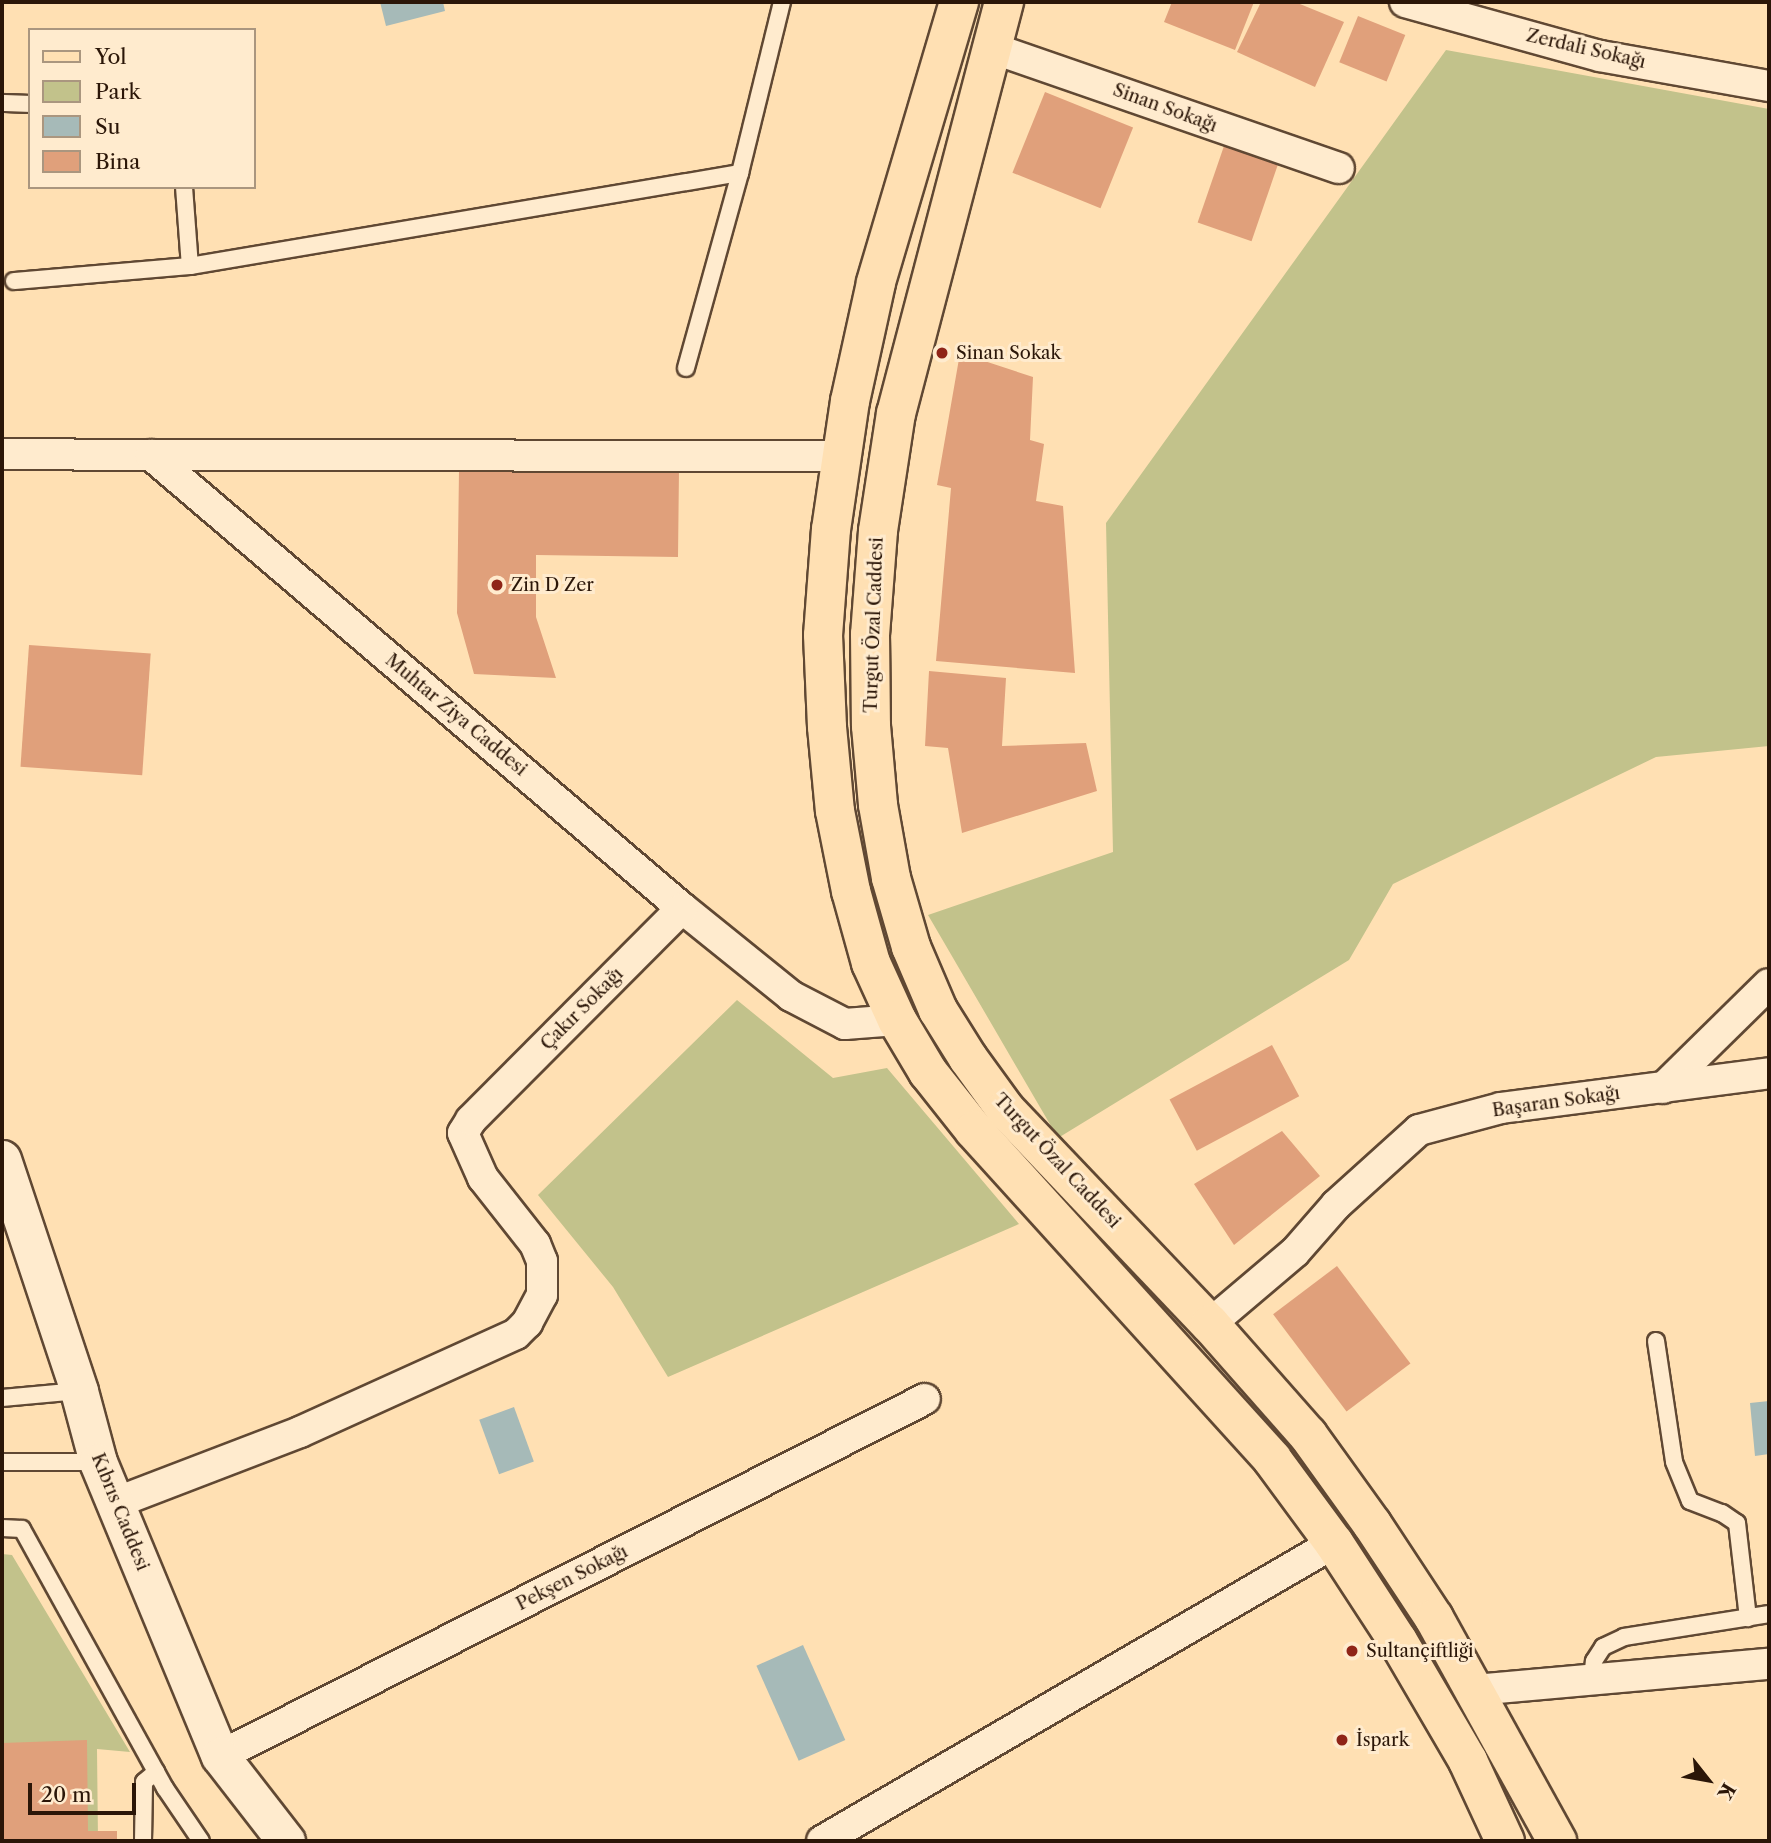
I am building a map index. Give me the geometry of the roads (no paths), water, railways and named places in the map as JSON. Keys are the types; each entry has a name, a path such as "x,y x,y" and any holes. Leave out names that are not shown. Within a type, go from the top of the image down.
{"main road":[{"path":"959,2 876,284 850,401 831,528 823,635 835,811 851,891 871,963 897,1020 928,1072 974,1130 1272,1459 1334,1543 1398,1641 1468,1761 1505,1841"},
{"name":"Turgut Özal Caddesi","path":"1004,2 896,413 878,531 870,634 871,726 882,830 891,878 911,947 938,1010 1005,1109 1210,1324 1308,1435 1434,1618 1557,1841"},
{"path":"897,1020 938,1010"},
{"path":"1177,1353 1210,1324"}],"street":[{"name":"Zerdali Sokağı","path":"1405,2 1600,56 1769,86"},
{"name":"Sinan Sokağı","path":"992,48 1339,168"},
{"path":"2,454 842,456"},
{"name":"Muhtar Ziya Caddesi","path":"151,455 682,908 791,996 845,1024 897,1020"},
{"name":"Çakır Sokağı","path":"115,1503 300,1432 516,1334 527,1323 542,1295 542,1261 535,1244 483,1178 463,1133 482,1109 682,908"},
{"path":"1663,1088 1769,984"},
{"name":"Başaran Sokağı","path":"1210,1324 1295,1252 1336,1205 1419,1129 1501,1108 1769,1073"},
{"name":"Kıbrıs Caddesi","path":"2,1160 79,1391 98,1462 220,1756 286,1841"},
{"name":"Pekşen Sokağı","path":"220,1756 925,1399"},
{"path":"822,1841 1334,1543"},
{"path":"1475,1689 1769,1664"}],"lane":[{"path":"686,368 740,173 782,2"},
{"path":"2,103 28,104"},
{"path":"14,281 190,266 740,173"},
{"path":"184,189 190,266"},
{"path":"1656,1341 1674,1462 1690,1501 1722,1513 1737,1523 1748,1618"},
{"path":"2,1398 79,1391"},
{"path":"2,1462 98,1462"},
{"path":"2,1528 22,1529 156,1772 201,1841"},
{"path":"1592,1679 1594,1661 1603,1647 1624,1637 1769,1614"},
{"path":"144,1841 144,1782 156,1772"}],"water":[{"path":"380,2 443,2 445,11 386,26"},
{"path":"1769,1401 1769,1454 1755,1456 1750,1403"},
{"path":"514,1407 534,1462 499,1474 479,1420"},
{"path":"803,1645 845,1740 799,1761 756,1666"}],"place":[{"name":"Sinan Sokak","path":"942,353"},
{"name":"Zin D Zer","path":"497,585"},
{"name":"Sultançiftliği","path":"1352,1651"},
{"name":"İspark","path":"1342,1740"}]}
